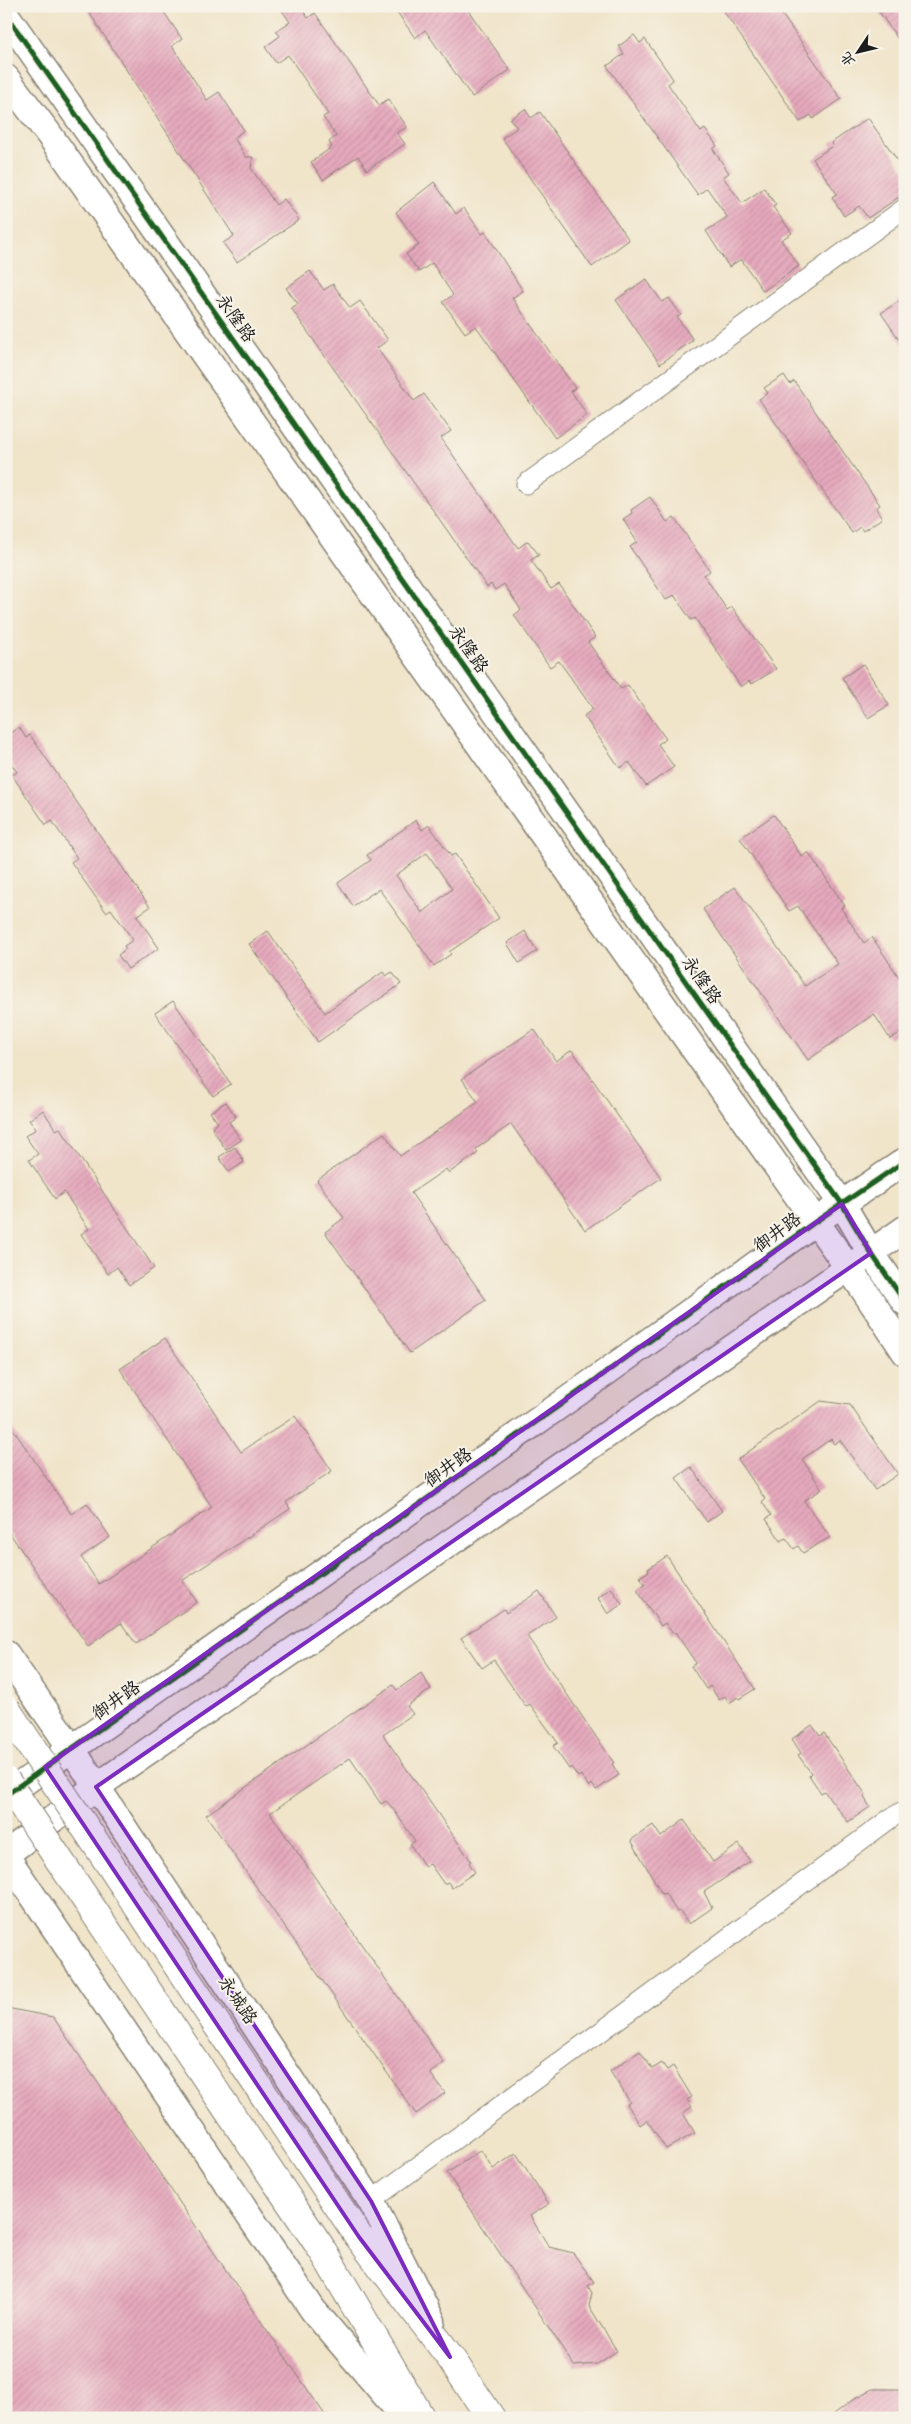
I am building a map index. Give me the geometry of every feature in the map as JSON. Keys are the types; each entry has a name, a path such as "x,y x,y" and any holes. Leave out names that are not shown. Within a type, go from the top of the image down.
{"main road":[{"name":"永城路","path":"6,1709 359,2237 450,2357 491,2418"},
{"path":"6,1781 323,2251 421,2418"}],"street":[{"name":"永隆路","path":"6,15 842,1204 871,1252 905,1302"},
{"path":"6,78 48,133 816,1222 905,1352"},
{"path":"526,484 905,208"},
{"name":"御井路","path":"6,1795 905,1161"},
{"path":"405,2418 313,2310 6,1855 96,1787 905,1229"},
{"name":"永城路","path":"6,1654 71,1748 372,2201 450,2357"},
{"path":"372,2201 890,1818 905,1810"}],"highlighted area":[{"path":"842,1204 871,1253 96,1787 371,2201 450,2357 359,2237 45,1767"}],"building":[{"path":"85,6 160,6 182,39 172,46 207,100 219,92 244,130 234,138 246,157 253,157 251,168 276,205 284,199 299,220 237,262 223,243 234,236"},
{"path":"279,6 300,6 308,18 315,13 379,105 388,99 407,127 397,133 405,144 367,170 358,156 323,180 311,162 332,147 329,142 336,136 323,117 328,114 288,55 276,63 265,47 280,36 276,31 290,22"},
{"path":"393,6 465,6 510,70 472,97 425,30 415,38"},
{"path":"720,6 776,6 841,99 813,119 811,115 800,122"},
{"path":"875,6 905,6 905,49"},
{"path":"634,35 640,43 645,39 673,79 668,84 701,132 705,129 717,146 713,149 729,173 723,177 742,203 764,188 776,205 773,207 792,233 781,240 799,266 763,291 741,259 729,267 706,231 727,217 707,188 698,195 607,66 624,54 619,46"},
{"path":"525,109 531,118 540,112 629,240 592,267 502,138 517,128 510,119"},
{"path":"868,118 905,171 905,193 868,218 859,206 844,216 832,197 837,194 813,159 832,146 831,143"},
{"path":"434,182 456,214 464,208 482,234 485,232 523,291 512,298 575,388 571,391 587,415 555,438 476,326 465,333 443,302 453,295 432,263 419,272 406,254 419,245 396,212"},
{"path":"310,271 324,290 333,284 350,308 360,301 388,340 377,348 414,401 424,394 451,431 441,438 518,548 528,541 539,555 531,560 551,589 559,584 595,637 588,642 621,689 628,685 666,739 658,744 674,767 646,786 629,762 620,768 584,716 593,709 559,661 550,667 514,615 521,610 504,584 495,590 491,584 487,587 291,308 298,304 286,288"},
{"path":"646,279 662,302 669,298 681,315 677,317 693,340 660,364 616,300"},
{"path":"905,297 905,348 881,313"},
{"path":"784,375 790,384 794,381 880,505 876,508 882,518 863,531 860,527 852,533 759,399 768,393 764,388"},
{"path":"650,497 667,522 674,517 710,571 704,575 727,610 732,607 776,669 752,684 749,681 741,687 695,618 691,620 674,595 666,600 630,547 637,542 623,519 632,513 631,510"},
{"path":"863,664 889,705 868,718 842,678"},
{"path":"19,727 26,738 30,735 150,907 137,916 159,948 128,969 118,955 126,949 124,946 133,940 111,909 106,912 71,862 77,858 52,821 46,825 12,775 17,772 6,756 6,736"},
{"path":"774,815 802,857 808,852 845,906 841,908 864,943 872,937 905,986 905,1030 890,1039 874,1014 808,1060 703,909 735,887 805,986 838,964 798,906 789,911 740,838"},
{"path":"416,820 422,830 429,825 451,856 455,854 499,918 449,952 451,954 434,966 379,889 353,906 338,883 371,860 367,855","holes":["427,853 452,889 422,913 396,875"]},
{"path":"268,931 325,1013 383,972 386,976 392,972 401,984 318,1042 249,944"},
{"path":"525,931 537,951 519,963 507,943"},
{"path":"173,1001 231,1084 213,1096 155,1013"},
{"path":"534,1029 556,1061 572,1050 661,1178 585,1230 511,1124 476,1149 478,1153 449,1173 446,1169 411,1193 486,1300 410,1353 325,1232 344,1218 317,1180 384,1133 400,1156 478,1102 462,1079"},
{"path":"226,1102 236,1117 229,1122 241,1140 226,1150 212,1128 218,1123 210,1112"},
{"path":"43,1110 56,1130 60,1128 154,1268 129,1285 117,1267 108,1274 81,1234 89,1229 64,1192 55,1199 29,1160 38,1154 25,1136 36,1129 29,1120"},
{"path":"235,1147 244,1162 229,1172 219,1157"},
{"path":"165,1338 241,1452 295,1416 332,1471 286,1502 290,1509 182,1581 197,1602 136,1644 121,1623 88,1646 6,1528 6,1419 71,1514 87,1503 110,1537 81,1557 99,1584 212,1507 120,1369"},
{"path":"821,1401 850,1405 898,1474 875,1490 840,1440 834,1444 831,1439 802,1459 822,1489 804,1501 830,1537 803,1553 798,1546 794,1549 786,1538 781,1541 766,1519 771,1515 762,1502 765,1499 738,1459"},
{"path":"691,1467 722,1511 707,1522 676,1478"},
{"path":"667,1556 755,1689 739,1699 738,1697 729,1703 725,1696 719,1700 710,1686 706,1689 691,1666 696,1663 675,1632 673,1634 665,1623 661,1626 637,1590 645,1584 640,1577"},
{"path":"611,1588 622,1604 608,1614 598,1598"},
{"path":"539,1591 556,1617 527,1636 614,1763 612,1764 619,1775 596,1790 592,1784 589,1787 581,1775 578,1777 571,1767 569,1769 553,1746 558,1743 530,1704 526,1707 494,1660 482,1668 461,1638 504,1609 506,1613"},
{"path":"421,1673 431,1689 407,1706 413,1714 383,1735 471,1861 469,1863 475,1872 452,1888 448,1882 444,1884 430,1864 425,1867 410,1844 415,1841 394,1810 386,1801 381,1804 350,1758 270,1813 444,2063 430,2073 445,2093 416,2114 206,1815 393,1685 397,1690"},
{"path":"812,1725 820,1736 824,1733 866,1795 864,1797 870,1807 848,1822 824,1791 821,1793 809,1775 811,1773 798,1755 801,1753 792,1739"},
{"path":"684,1820 713,1862 739,1844 750,1861 704,1892 712,1908 689,1924 680,1911 677,1912 665,1893 662,1894 631,1840 653,1825 661,1837"},
{"path":"6,2008 53,2017 327,2418 6,2418"},
{"path":"640,2051 652,2069 662,2063 667,2070 673,2066 692,2097 687,2100 692,2107 683,2113 695,2133 666,2149 647,2120 640,2125 627,2104 630,2102 610,2071"},
{"path":"481,2150 493,2169 516,2153 549,2204 530,2216 549,2247 573,2253 594,2282 588,2286 592,2293 589,2306 617,2351 597,2364 574,2366 447,2173"},
{"path":"873,2389 905,2389 905,2418 829,2418 855,2398"}],"cycle path":[{"path":"6,15 842,1204 871,1253 905,1302"},
{"path":"6,1795 580,1391 815,1222 905,1161"}]}
